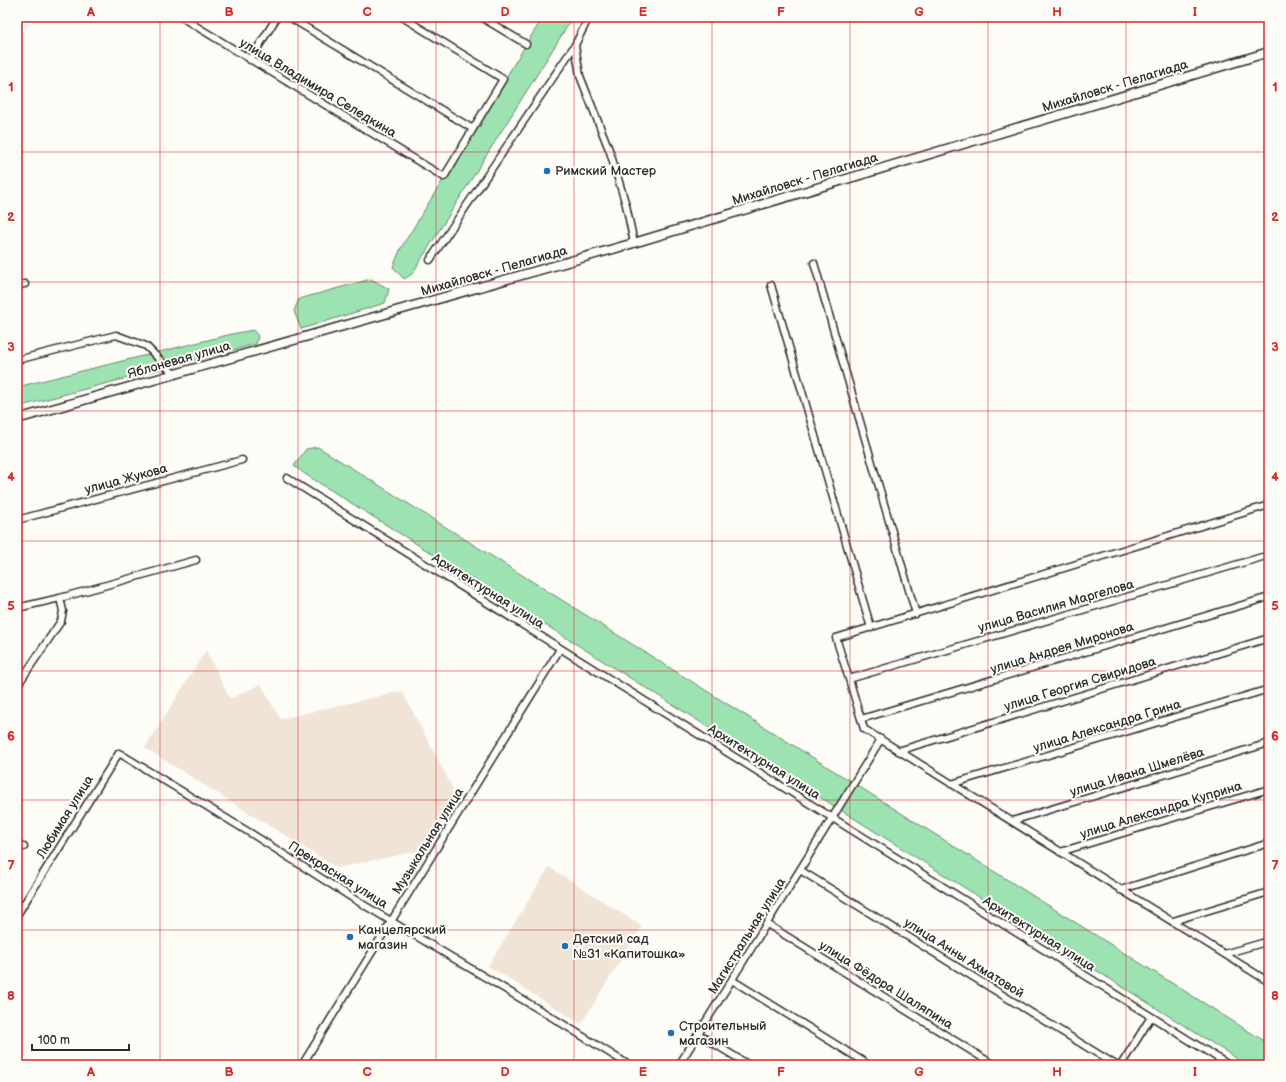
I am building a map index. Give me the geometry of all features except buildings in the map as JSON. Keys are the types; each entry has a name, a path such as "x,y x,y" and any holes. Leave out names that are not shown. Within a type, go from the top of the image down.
{"street":[{"name":"улица Владимира Селедкина","path":"181,17 444,177 473,129"},
{"path":"250,60 277,17"},
{"path":"289,17 473,129 504,79 402,17"},
{"path":"481,17 526,44"},
{"path":"430,260 575,45 589,17"},
{"path":"575,45 580,76 610,152 626,205 634,244"},
{"name":"Михайловск - Пелагиада","path":"347,325 634,244 1269,52"},
{"path":"814,263 916,614"},
{"path":"17,286 25,284"},
{"path":"771,285 871,628"},
{"name":"Яблоневая улица","path":"17,419 347,325"},
{"path":"17,360 116,335 146,346 174,374"},
{"name":"улица Жукова","path":"17,520 242,460"},
{"name":"Архитектурная улица","path":"287,478 1229,1065"},
{"path":"1269,505 836,638 850,679 864,729 1269,982"},
{"name":"улица Василия Маргелова","path":"850,679 1269,555"},
{"path":"17,608 60,598 196,560"},
{"name":"улица Андрея Миронова","path":"861,719 1269,597"},
{"path":"17,686 61,621 63,611 60,598"},
{"name":"улица Георгия Свиридова","path":"898,751 1269,638"},
{"name":"Музыкальная улица","path":"302,1065 560,649"},
{"name":"улица Александра Грина","path":"951,784 1269,689"},
{"name":"Магистральная улица","path":"679,1065 881,739"},
{"name":"улица Ивана Шмелёва","path":"1012,821 1269,743"},
{"name":"Прекрасная улица","path":"119,753 391,921 629,1065"},
{"name":"Любимая улица","path":"17,915 119,753"},
{"name":"улица Александра Куприна","path":"1060,852 1269,790"},
{"path":"17,843 24,847"},
{"path":"1120,890 1269,844"},
{"name":"улица Анны Ахматовой","path":"800,870 1116,1065"},
{"path":"1173,922 1269,892"},
{"name":"улица Фёдора Шаляпина","path":"767,924 994,1065"},
{"path":"1224,954 1269,941"},
{"path":"732,980 869,1065"},
{"path":"1121,1065 1151,1017"},
{"path":"698,1034 749,1065"}],"shaded area":[{"path":"206,650 230,699 261,684 280,719 402,691 453,789 451,791 456,796 422,850 337,868 145,748"},
{"name":"Детский сад №31 «Капитошка»","path":"549,867 642,926 581,1024 488,966"}],"green space":[{"path":"543,17 573,17 412,274 404,279 393,267 401,248"},
{"path":"371,279 389,289 385,303 301,329 294,311 299,299"},
{"path":"253,330 258,336 256,344 17,407 17,387"},
{"path":"318,447 1269,1044 1269,1065 1247,1065 294,466 306,449"}],"place":[{"name":"Римский Мастер","path":"547,171"},
{"name":"Канцелярский магазин","path":"350,937"},
{"name":"Детский сад №31 «Капитошка»","path":"565,946"},
{"name":"Строительный магазин","path":"671,1033"}]}
